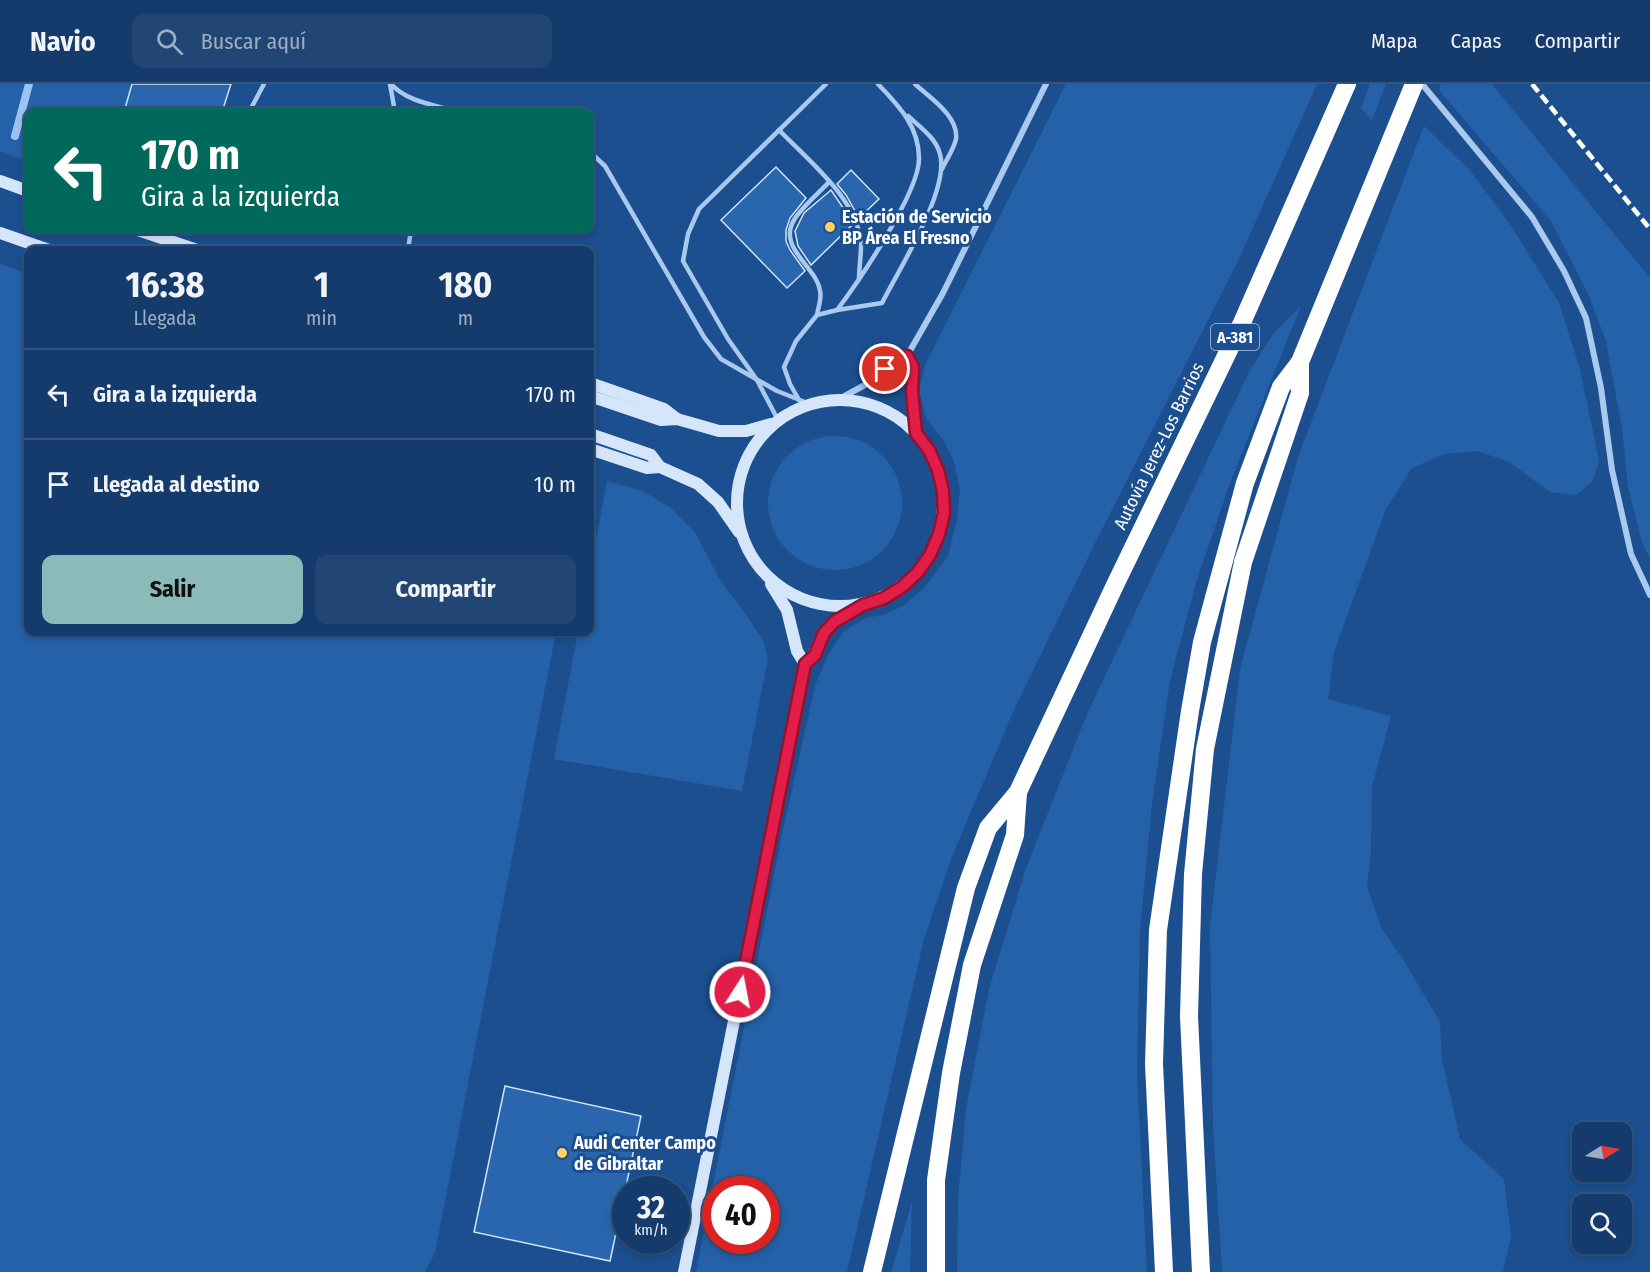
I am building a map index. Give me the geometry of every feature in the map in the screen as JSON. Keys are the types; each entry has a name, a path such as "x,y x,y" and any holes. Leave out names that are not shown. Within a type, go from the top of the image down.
{"highway":[{"path":"1164,1272 1154,1064 1158,930 1202,642 1245,483 1281,387 1300,362 1414,84"},
{"name":"Autovía Jerez-Los Barrios","path":"1018,792 1241,325 1346,86"},
{"path":"1201,1272 1189,1016 1193,874 1205,749 1243,562 1300,393 1300,362"},
{"path":"872,1272 966,888 988,828 1018,792"},
{"path":"936,1272 936,1180 951,1073 972,964 1015,836 1018,792"}],"street":[{"path":"839,399 876,379 894,360 907,356 944,293 1046,84"},
{"path":"1422,84 1532,217 1564,271 1586,318 1601,388 1612,470 1631,554 1650,595"},
{"path":"0,181 24,190"},
{"path":"0,233 37,246"},
{"path":"150,234 185,246"},
{"path":"907,356 913,367 912,391 916,433"},
{"path":"594,384 664,409 677,419"},
{"path":"594,397 662,420 677,419 719,430 746,431 776,422"},
{"path":"684,1272 805,664 815,655 824,633 834,622 863,605 884,598 902,587 918,572 930,555 939,534 944,513 943,491 938,470 929,450 916,433 900,419 881,408 861,401 839,399 804,402 762,435 741,472 737,505 742,537"},
{"path":"594,435 651,455 660,467"},
{"path":"594,450 647,468 660,467 698,484 718,502 787,610 797,651 805,664"},
{"path":"764,574 780,588 799,599 820,606 863,605"}],"lane":[{"path":"251,108 264,84"},
{"path":"390,84 394,108"},
{"path":"390,84 409,98 444,108"},
{"path":"776,422 757,380 728,339 683,261 688,234 699,209 826,84"},
{"path":"817,315 882,303 928,213 940,184 942,169 940,154 934,140 878,84"},
{"path":"915,84 949,116 953,123 956,140 942,169"},
{"path":"837,310 858,282 905,201 916,176 920,158 918,143 905,112"},
{"path":"779,130 846,200 857,222 861,245 858,282"},
{"path":"594,156 605,166 704,337 721,359 777,391 804,402"},
{"path":"804,402 790,384 784,367 796,341 817,315 820,291 812,274 801,261 793,246 791,228 794,219 830,182"}],"shaded area":[{"path":"0,84 132,84 125,108 24,108 24,160 0,151"},
{"path":"1066,84 1317,84 1237,263 1094,545 1013,712 951,859 924,939 847,1272 696,1272 702,1241 702,1254 780,1254 780,1176 715,1176 781,839 815,686 827,657 843,632 865,618 883,615 903,606 925,587 948,556 957,519 960,490 954,462 944,441 926,418 919,391 925,365"},
{"path":"1370,84 1386,84 1372,120 1361,108"},
{"path":"1441,84 1492,84 1650,278 1650,559 1642,542 1628,487 1622,429 1606,341 1589,296 1551,221 1439,90"},
{"path":"1424,126 1469,169 1510,224 1559,303 1580,369 1599,461 1593,481 1576,495 1550,492 1509,462 1477,451 1444,454 1412,468 1386,509 1334,652 1328,699 1391,716 1372,787 1371,853 1367,887 1382,929 1403,959 1440,1022 1442,1059 1460,1139 1504,1179 1511,1236 1503,1272 1222,1272 1213,1128 1210,926 1240,669 1298,457"},
{"path":"0,264 24,273 24,636 555,636 435,1253 425,1272 0,1272"},
{"path":"1301,306 1231,480 1196,583 1170,681 1152,804 1140,931 1137,1075 1147,1272 957,1272 958,1198 966,1109 989,989 1026,868 1087,714 1249,372 1273,334"},
{"path":"835,436 861,441 883,455 897,477 902,503 897,529 883,551 861,565 835,570 809,565 787,551 773,529 768,503 773,477 787,455 809,441"},
{"path":"607,481 643,491 672,509 695,532 721,582 764,642 768,659 742,791 554,759 577,636 594,636 594,551"},
{"path":"912,1202 910,1272 891,1272"}],"building":[{"path":"132,84 231,84 223,108 125,108"},
{"path":"776,167 806,198 790,218 786,230 786,241 790,250 805,271 787,288 721,220"},
{"path":"851,170 879,199 859,218 837,184"},
{"path":"831,190 852,225 811,265 798,246 795,231 804,213"},
{"name":"Audi Center Campo de Gibraltar","path":"505,1086 641,1116 628,1176 612,1176 610,1261 474,1232"}],"waterway":[{"path":"15,136 29,84"}],"railway":[{"path":"1532,84 1650,229"}],"place":[{"name":"Estación de Servicio BP Área El Fresno","path":"830,227"},
{"name":"Audi Center Campo de Gibraltar","path":"562,1153"}],"route":[{"path":"740,992 805,664 815,655 824,633 834,622 863,605 884,598 902,587 918,572 930,555 939,534 944,513 943,491 938,470 929,450 916,433 912,391 913,367 907,356 894,360 885,369"}]}
